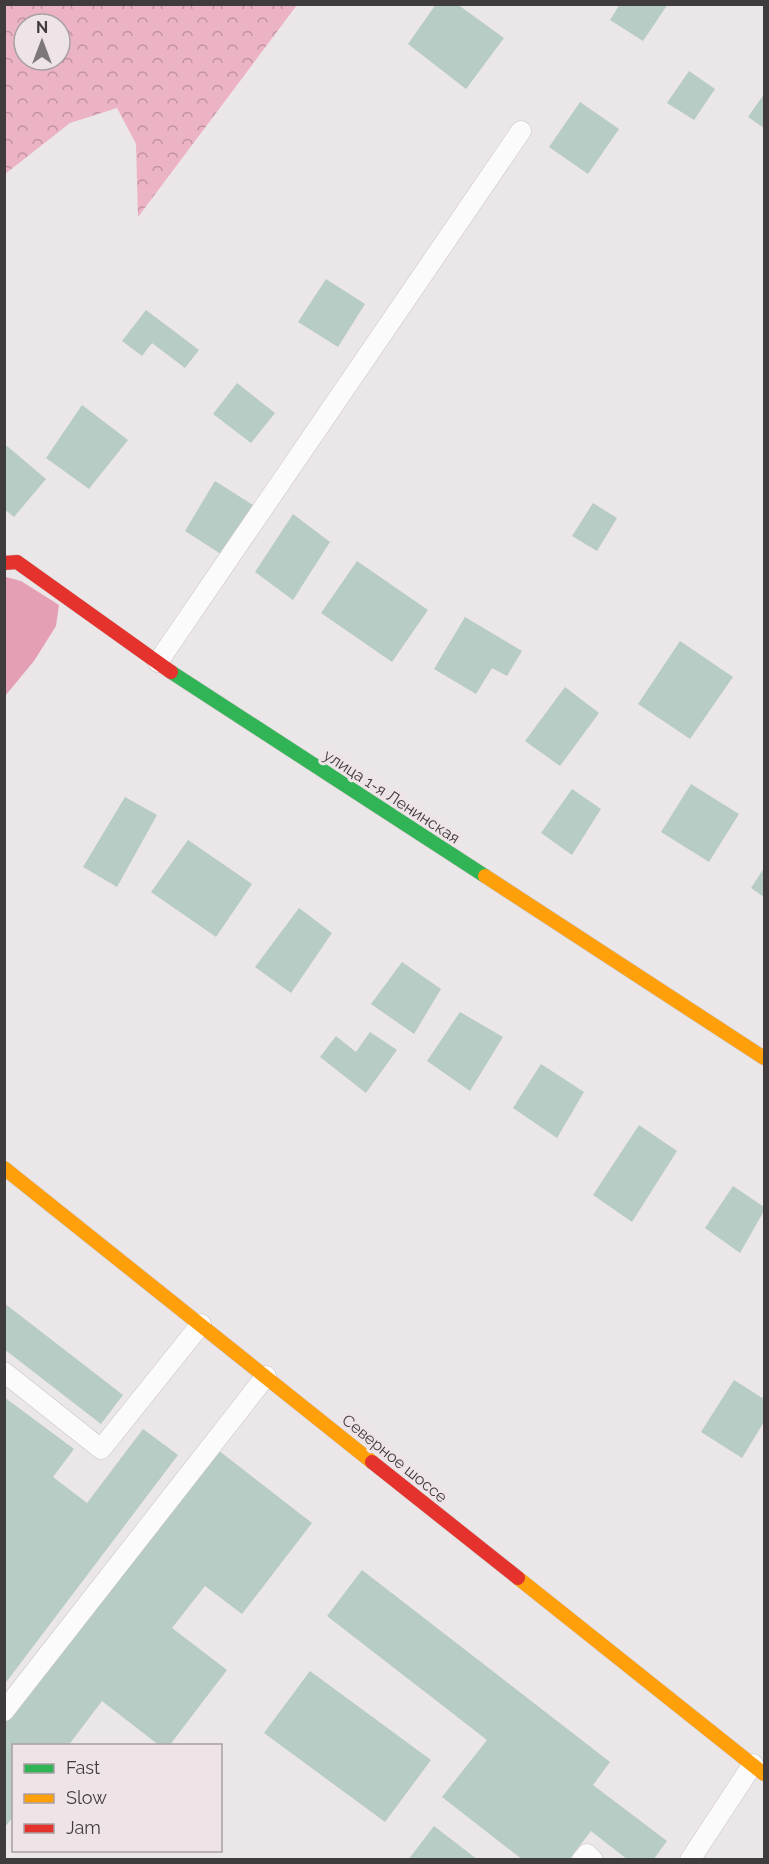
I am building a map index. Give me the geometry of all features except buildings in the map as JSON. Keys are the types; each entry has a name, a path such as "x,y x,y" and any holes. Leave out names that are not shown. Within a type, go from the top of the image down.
{"main road":[{"name":"улица 1-я Ленинская","path":"4,563 17,562 158,662 765,1058"},
{"name":"Северное шоссе","path":"4,1168 759,1769"}],"lane":[{"path":"158,662 521,131"},
{"path":"4,1372 101,1449 201,1324"},
{"path":"4,1711 266,1376"},
{"path":"690,1860 759,1769"},
{"path":"582,1860 586,1854 593,1860"}],"green space":[{"path":"5,4 297,4 138,217 136,144 117,108 70,123 5,174"}],"shaded area":[{"path":"6,577 21,581 59,605 56,626 34,661 5,696 4,579"}],"traffic: fast":[{"path":"171,672 485,876"}],"traffic: slow":[{"path":"485,876 764,1058"},
{"path":"4,1168 372,1462"},
{"path":"518,1578 764,1774"}],"traffic: jam":[{"path":"4,563 17,562 171,672"},
{"path":"372,1462 518,1578"}]}
